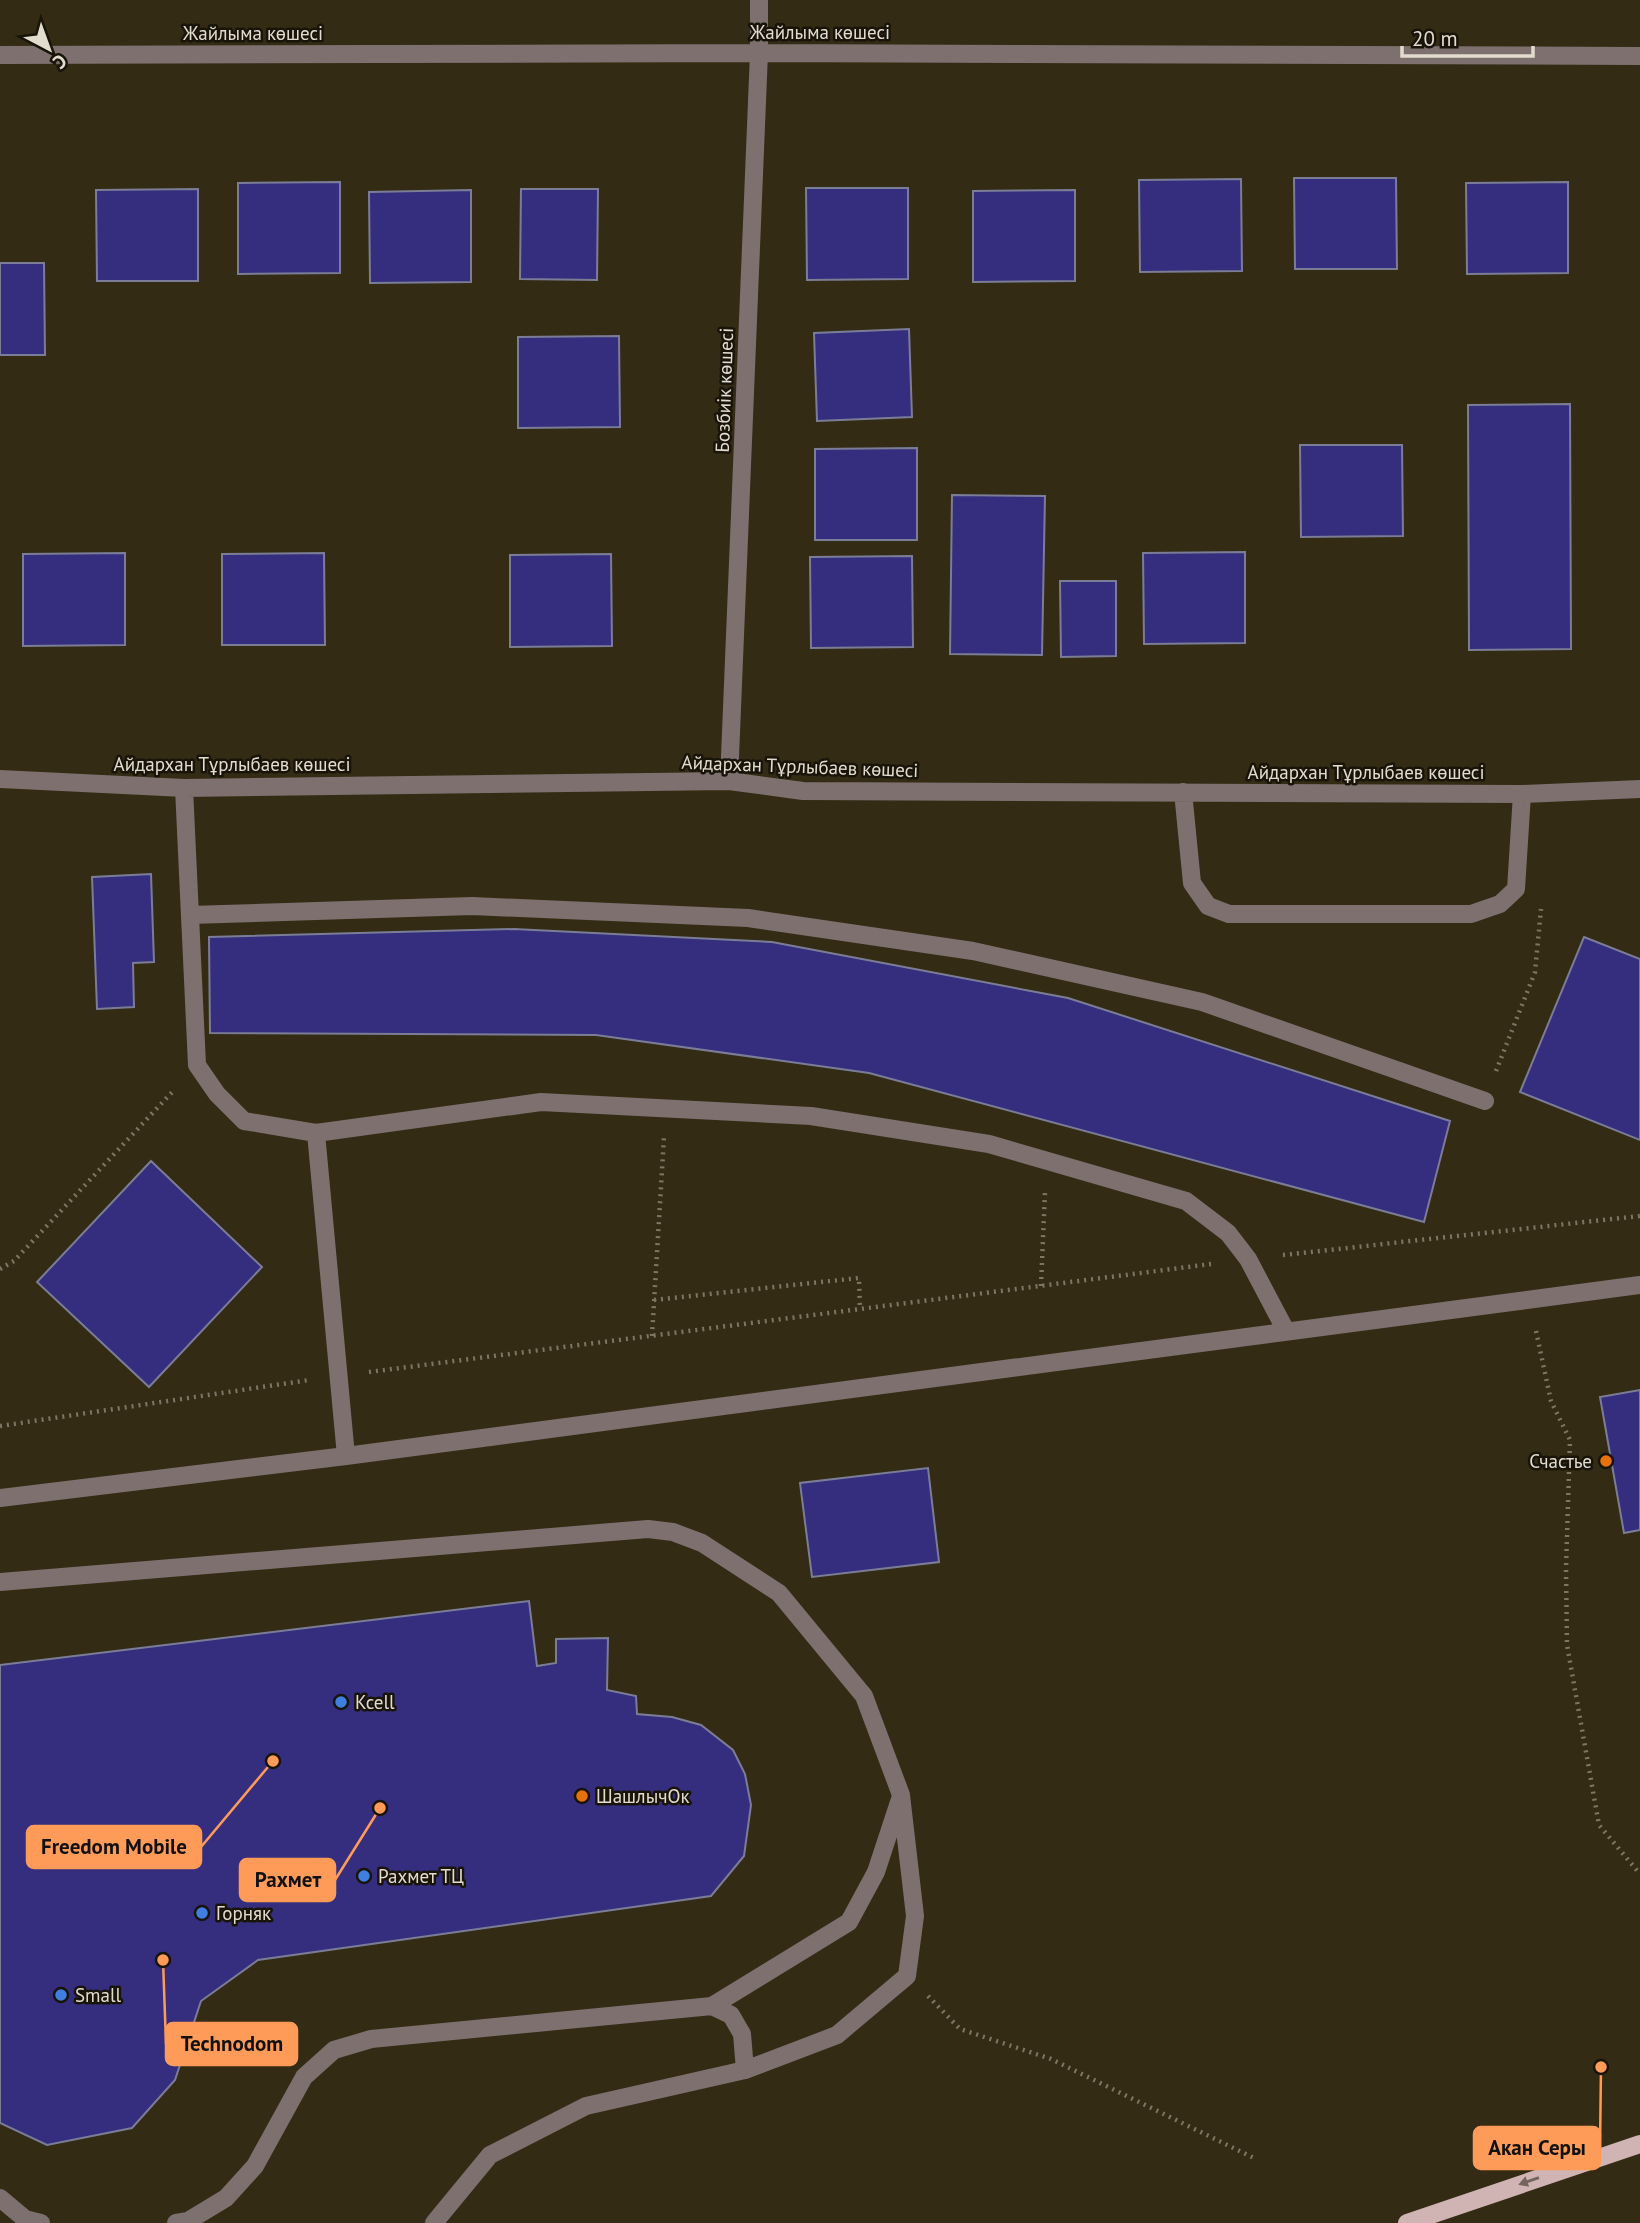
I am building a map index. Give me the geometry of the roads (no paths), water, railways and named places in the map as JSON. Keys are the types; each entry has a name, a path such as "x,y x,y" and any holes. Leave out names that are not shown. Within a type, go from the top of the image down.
{"main road":[{"path":"1407,2223 1640,2144"}],"street":[{"name":"Бозбиік көшесі","path":"729,781 759,0"},
{"name":"Жайлыма көшесі","path":"0,55 759,53 1640,56"},
{"name":"Айдархан Тұрлыбаев көшесі","path":"0,779 184,788 729,781 803,791 1522,794 1640,789"},
{"path":"184,788 197,1065 217,1094 244,1121 316,1133 541,1102 811,1115 989,1144 1186,1201 1228,1233 1248,1259 1286,1331"},
{"path":"1183,792 1192,883 1208,906 1229,914 1471,914 1500,904 1516,889 1522,794"},
{"path":"190,915 472,906 748,918 972,951 1202,1002 1485,1101"},
{"path":"316,1133 346,1456"},
{"path":"0,1498 346,1456 1640,1285"},
{"path":"0,1582 648,1529 673,1532 702,1543 779,1593 864,1696 901,1795 915,1916 908,1976 837,2035 745,2070 586,2106 491,2155 433,2223"},
{"path":"176,2223 188,2221 226,2198 255,2166 304,2077 334,2050 371,2039 712,2006 849,1922 876,1872 901,1795"},
{"path":"712,2006 731,2015 742,2034 745,2070"},
{"path":"0,2198 25,2219 41,2223"}],"place":[{"name":"Счастье","path":"1606,1461"},
{"name":"Kcell","path":"341,1702"},
{"name":"Freedom Mobile","path":"273,1761"},
{"name":"ШашлычОк","path":"582,1796"},
{"name":"Рахмет","path":"380,1808"},
{"name":"Рахмет ТЦ","path":"364,1876"},
{"name":"Горняк","path":"202,1913"},
{"name":"Technodom","path":"163,1960"},
{"name":"Small","path":"61,1995"},
{"name":"Акан Серы","path":"1601,2067"}]}
